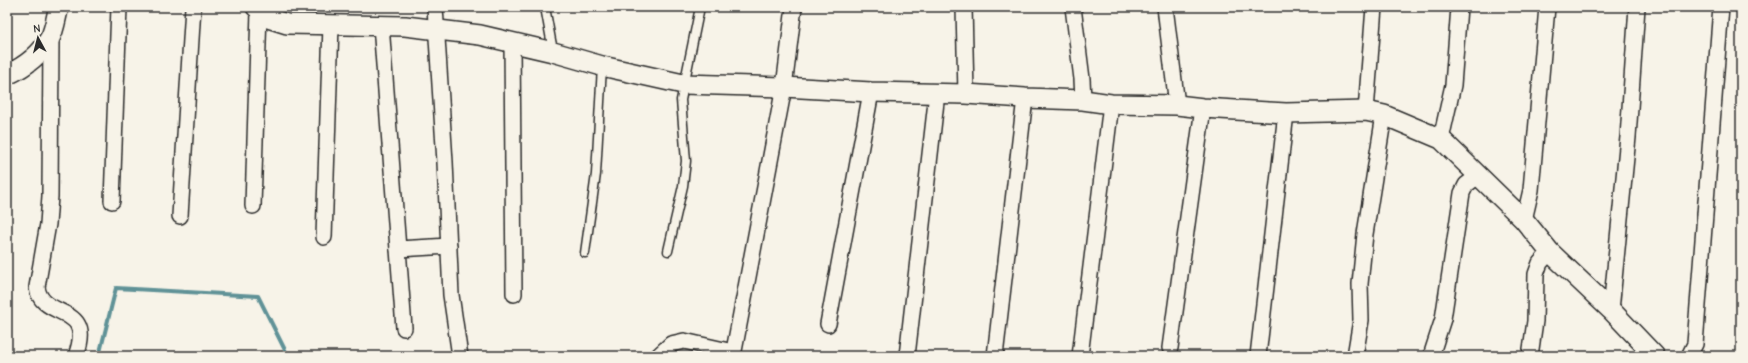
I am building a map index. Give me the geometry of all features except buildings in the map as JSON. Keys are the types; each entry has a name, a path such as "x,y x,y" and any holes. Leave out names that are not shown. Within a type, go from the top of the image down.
{"street":[{"path":"59,7 50,37 50,196 48,224 37,287 38,295 43,302 76,320 81,332 79,348 76,356"},
{"path":"112,201 119,7"},
{"path":"180,216 193,7"},
{"path":"435,7 451,295 460,356"},
{"path":"658,356 671,344 684,341 733,354 784,87 794,7"},
{"path":"964,7 966,94"},
{"path":"1073,7 1084,100"},
{"path":"1165,7 1176,105"},
{"path":"1366,111 1374,7"},
{"path":"1440,138 1453,85 1459,7"},
{"path":"1524,220 1531,190 1547,7"},
{"path":"1610,310 1628,137 1637,7"},
{"path":"1689,356 1695,344 1721,7"},
{"path":"257,9 268,18 287,24 381,24 437,29 480,35 554,52 602,66 683,84 784,87 871,92 966,94 1084,100 1111,104 1176,105 1286,113 1366,111 1384,115 1440,138 1524,220 1550,252 1655,356"},
{"path":"253,206 257,9"},
{"path":"381,24 404,328"},
{"path":"324,237 331,25"},
{"path":"7,75 22,68 38,53 50,37"},
{"path":"512,42 514,294"},
{"path":"828,324 871,92"},
{"path":"907,356 937,93"},
{"path":"995,356 1025,98"},
{"path":"1080,356 1111,104"},
{"path":"1170,348 1203,108"},
{"path":"1258,356 1286,113"},
{"path":"1355,356 1361,320 1360,284 1365,234 1384,115"},
{"path":"1431,356 1443,319 1462,194 1466,185 1479,175"},
{"path":"398,249 449,246"},
{"path":"1530,356 1535,320 1536,274 1540,263 1550,252"}],"lane":[{"path":"545,7 554,52"},
{"path":"668,251 683,186 686,161 681,113 683,84 700,7"},
{"path":"585,253 596,174 602,66"}],"waterway":[{"path":"99,356 116,288 258,296 288,356"}]}
